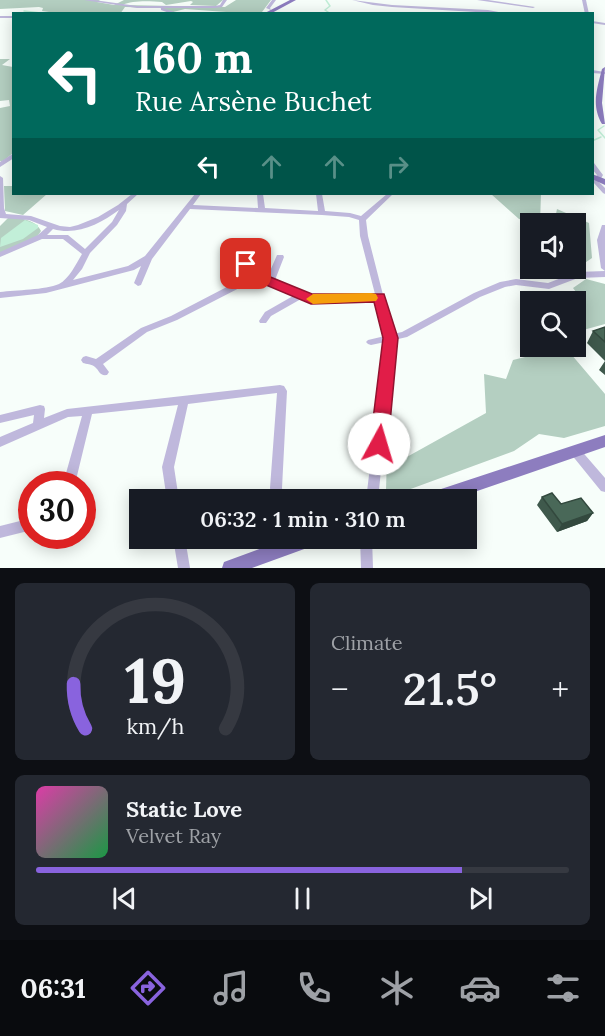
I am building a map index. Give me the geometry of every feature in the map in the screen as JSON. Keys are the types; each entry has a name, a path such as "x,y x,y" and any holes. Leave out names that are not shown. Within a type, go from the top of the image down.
{"main road":[{"path":"265,12 294,0"},
{"path":"604,71 598,99 600,114 605,122"},
{"path":"462,489 605,441"},
{"path":"230,568 274,549"}],"street":[{"path":"86,0 169,12"},
{"path":"147,7 215,7 221,6 225,0"},
{"path":"265,12 274,0"},
{"path":"354,0 492,12"},
{"path":"402,0 415,6"},
{"path":"442,0 464,0"},
{"path":"479,0 533,7"},
{"path":"530,0 534,12"},
{"path":"452,12 453,7"},
{"path":"0,178 1,219 32,218 64,230 104,218 124,205 134,195"},
{"path":"598,179 596,182 605,192"},
{"path":"138,282 148,258 197,195"},
{"path":"260,195 262,209"},
{"path":"319,195 322,213"},
{"path":"362,219 389,195"},
{"path":"63,285 81,266 86,253 119,217 124,205"},
{"path":"189,207 322,213 350,215 362,219"},
{"path":"362,219 390,338 373,489"},
{"path":"0,255 41,237 52,226"},
{"path":"605,226 601,240 605,268"},
{"path":"41,237 65,237 86,253"},
{"path":"231,250 258,277 300,296 320,300 380,297"},
{"path":"270,281 280,257"},
{"path":"0,295 63,285 131,268 148,258"},
{"path":"371,342 404,335 477,295 503,284 516,282 549,286 577,275 605,274"},
{"path":"104,372 92,362 144,330 258,277"},
{"path":"263,321 268,314 300,296"},
{"path":"0,442 67,413 184,399 282,391 276,489"},
{"path":"171,489 168,467 184,399"},
{"path":"0,420 39,409 38,425"},
{"path":"72,471 88,411"},
{"path":"575,451 605,487"},
{"path":"0,532 18,528"},
{"path":"181,549 184,568"},
{"path":"366,549 367,568"}],"shaded area":[{"path":"0,0 100,0 97,2 114,5 124,0 223,0 216,6 190,5 193,2 191,1 166,5 162,2 142,1 122,5 225,7 236,0 271,0 262,12 185,9 173,12 160,8 125,7 121,12 49,12 42,11 43,8 39,7 0,9"},
{"path":"0,59 10,59 2,65 12,67 12,154 2,162 0,161 0,108 10,106 9,100 0,101"},
{"path":"4,186 12,186 12,195 46,195 23,215 5,211"},
{"path":"492,195 541,195 540,213 520,213 520,219"},
{"path":"9,217 32,222 41,231 37,237 0,253 0,226"},
{"path":"25,220 38,225 38,228 23,239 0,247 1,238"},
{"path":"586,222 589,223 592,258 586,262"},
{"path":"586,279 605,284 605,324 586,329 586,291 575,291 573,288"},
{"path":"525,357 574,357 605,394 605,426 564,438 539,434 514,451 411,489 386,489 387,454 405,458 486,413 484,374 506,379 513,360"}],"building":[{"path":"605,327 605,342 593,331"},
{"path":"552,493 561,504 581,498 593,513 562,524 542,497"}],"waterway":[{"path":"326,0 330,6 325,10 328,12"},
{"path":"24,11 32,12"},
{"path":"604,126 598,130 605,138"},
{"path":"594,140 601,137"}],"slow traffic":[{"path":"313,299 371,298"}],"route":[{"path":"246,264 258,277 311,299 380,297 389,332 390,349 379,444"}]}
